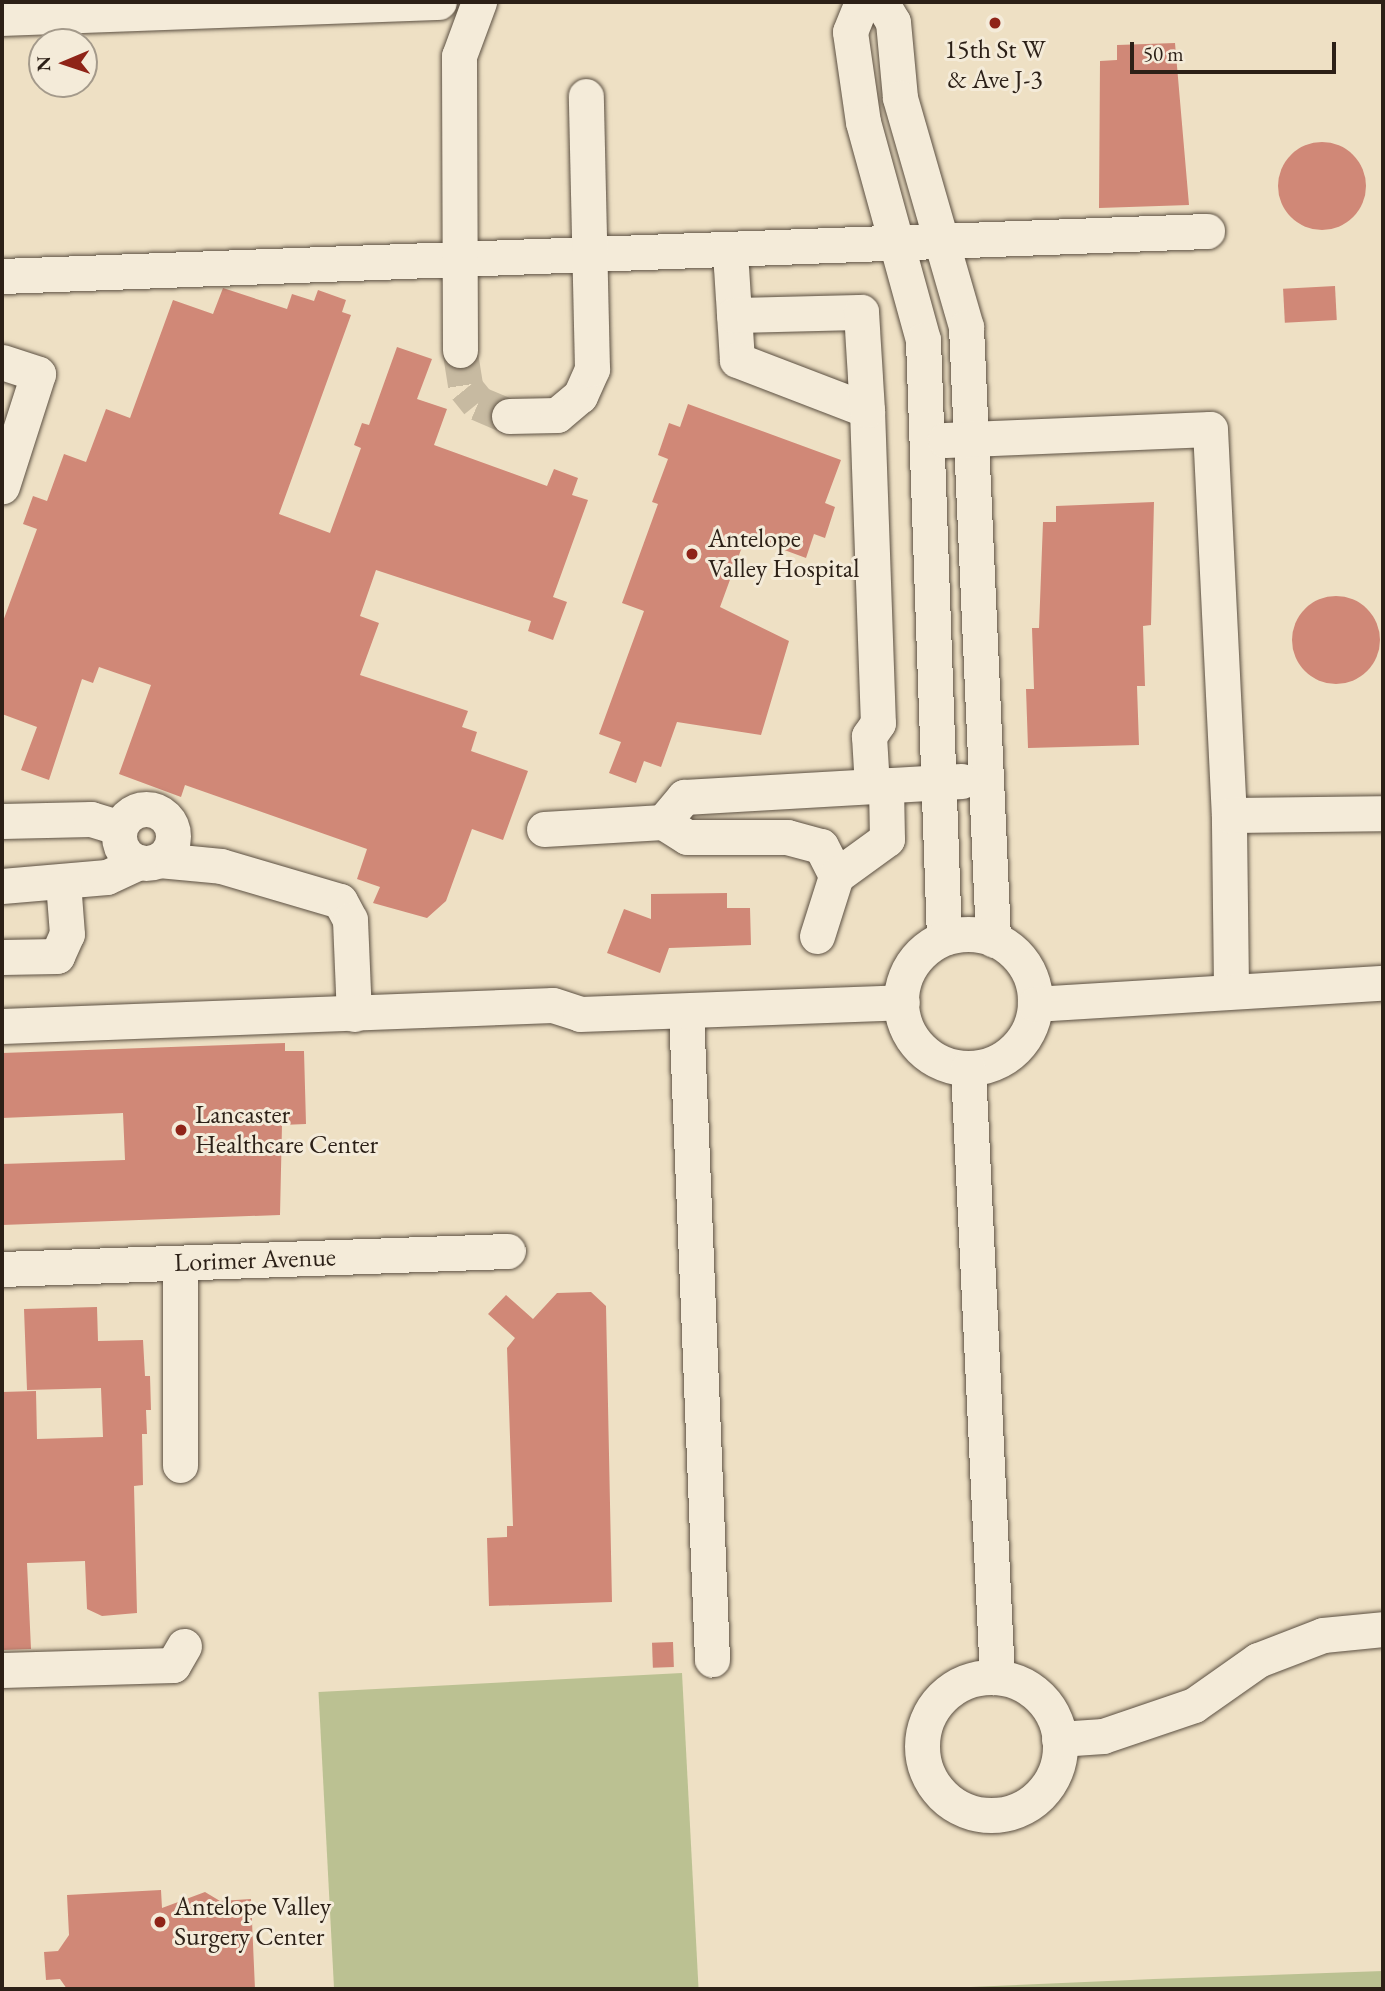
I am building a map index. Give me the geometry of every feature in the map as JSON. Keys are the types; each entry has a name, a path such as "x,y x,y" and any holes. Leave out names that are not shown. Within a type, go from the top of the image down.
{"street":[{"path":"2,18 226,5 439,2"},
{"path":"460,350 457,101 459,56 479,2"},
{"path":"862,2 850,32 863,122 900,245 923,340 944,938"},
{"path":"881,2 893,23 900,98 966,327 982,780 993,939"},
{"path":"509,416 557,415 580,396 592,369 586,96"},
{"path":"2,276 589,258 1207,231"},
{"path":"730,252 737,360 867,410"},
{"path":"734,315 861,312 878,723 869,736 887,839 836,876 817,936"},
{"path":"2,362 38,374 2,486"},
{"path":"926,441 1210,429 1229,815 1231,988"},
{"path":"663,822 684,797 982,780"},
{"path":"2,886 107,877 149,861 173,838 163,815 138,810 120,828"},
{"path":"1229,815 1383,813"},
{"path":"2,821 91,819 120,828"},
{"path":"544,829 663,822 687,837 787,837 821,846 836,876"},
{"path":"120,828 125,853 149,861 221,866 340,901 350,920 354,1014"},
{"path":"2,957 57,956 67,934 64,882"},
{"path":"944,938 993,939 1028,972 1035,1004 1014,1049 968,1069 922,1050 904,1024 902,1002 911,966 944,938"},
{"path":"1035,1004 1231,988 1383,983"},
{"path":"2,1026 554,1005 580,1014 902,1002"},
{"path":"686,1011 712,1659"},
{"path":"968,1069 997,1677"},
{"name":"Lorimer Avenue","path":"2,1269 508,1251"},
{"path":"180,1262 180,1465"},
{"path":"1059,1739 1103,1736 1194,1705 1258,1660 1323,1635 1383,1629"},
{"path":"2,1670 173,1665 184,1646"},
{"path":"997,1677 1040,1696 1059,1739 1047,1786 1021,1808 989,1815 944,1796 922,1752 928,1718 956,1686 997,1677"}],"green space":[{"path":"682,1673 699,1989 334,1989 318,1692"},
{"path":"1383,1971 1383,1989 923,1989 1154,1979"}],"building":[{"path":"1175,43 1189,205 1099,208 1100,61 1117,60 1117,45"},
{"path":"1322,142 1339,146 1353,155 1362,169 1366,186 1362,203 1353,217 1339,226 1322,230 1305,226 1291,217 1282,203 1278,186 1282,169 1291,155 1305,146"},
{"path":"1335,286 1337,320 1285,323 1283,289"},
{"path":"223,288 287,309 292,294 314,301 318,290 346,300 342,312 351,315 279,514 330,533 361,448 354,445 362,423 369,425 397,347 432,359 417,399 447,409 434,445 547,486 554,469 578,478 572,495 588,500 553,597 567,602 553,640 528,631 531,621 376,570 360,616 379,623 360,675 468,711 462,727 477,732 471,751 528,771 503,840 472,829 446,901 427,918 373,903 380,887 357,879 367,849 185,785 181,797 119,774 151,685 99,667 93,683 82,679 49,780 21,770 37,727 2,714 2,624 37,529 23,524 33,496 47,501 64,454 86,462 106,409 130,418 173,300 213,314"},
{"path":"688,404 841,460 825,503 835,507 825,538 814,534 806,558 746,536 720,607 789,641 761,735 677,722 661,767 644,761 636,783 609,773 621,742 599,734 644,611 622,603 658,504 652,502 668,459 658,455 669,423 680,427"},
{"path":"1154,502 1151,625 1143,626 1145,686 1137,686 1139,745 1028,748 1026,689 1034,689 1032,628 1039,628 1043,522 1056,522 1056,506"},
{"path":"1336,596 1353,599 1367,609 1377,623 1380,640 1377,657 1367,671 1353,681 1336,684 1319,681 1305,671 1295,657 1292,640 1295,623 1305,609 1319,599"},
{"path":"727,893 727,908 750,908 751,945 669,948 660,973 607,953 624,909 651,919 651,894"},
{"name":"Lancaster Healthcare Center","path":"285,1043 285,1051 304,1051 306,1124 282,1125 280,1215 2,1225 2,1164 125,1160 123,1113 2,1118 2,1053"},
{"path":"591,1292 606,1306 612,1602 489,1606 487,1538 507,1537 507,1526 513,1526 507,1348 515,1338 488,1314 506,1295 533,1319 557,1293"},
{"path":"97,1307 98,1341 143,1340 145,1376 150,1376 151,1410 146,1410 147,1434 142,1434 143,1485 134,1486 137,1613 102,1616 87,1609 85,1561 27,1563 31,1649 2,1650 2,1392 36,1391 37,1439 103,1437 101,1388 27,1390 24,1309"},
{"path":"673,1642 674,1667 653,1668 652,1643"},
{"name":"Antelope Valley Surgery Center","path":"161,1890 162,1908 205,1892 220,1901 251,1899 255,1989 67,1989 60,1979 46,1980 44,1952 58,1951 69,1935 67,1895"}],"tunnel":[{"path":"460,350 466,388 478,403 509,416"}],"place":[{"name":"15th St W & Ave J-3","path":"995,23"},
{"name":"Antelope Valley Hospital","path":"692,554"},
{"name":"Lancaster Healthcare Center","path":"181,1130"},
{"name":"Antelope Valley Surgery Center","path":"160,1922"}]}
